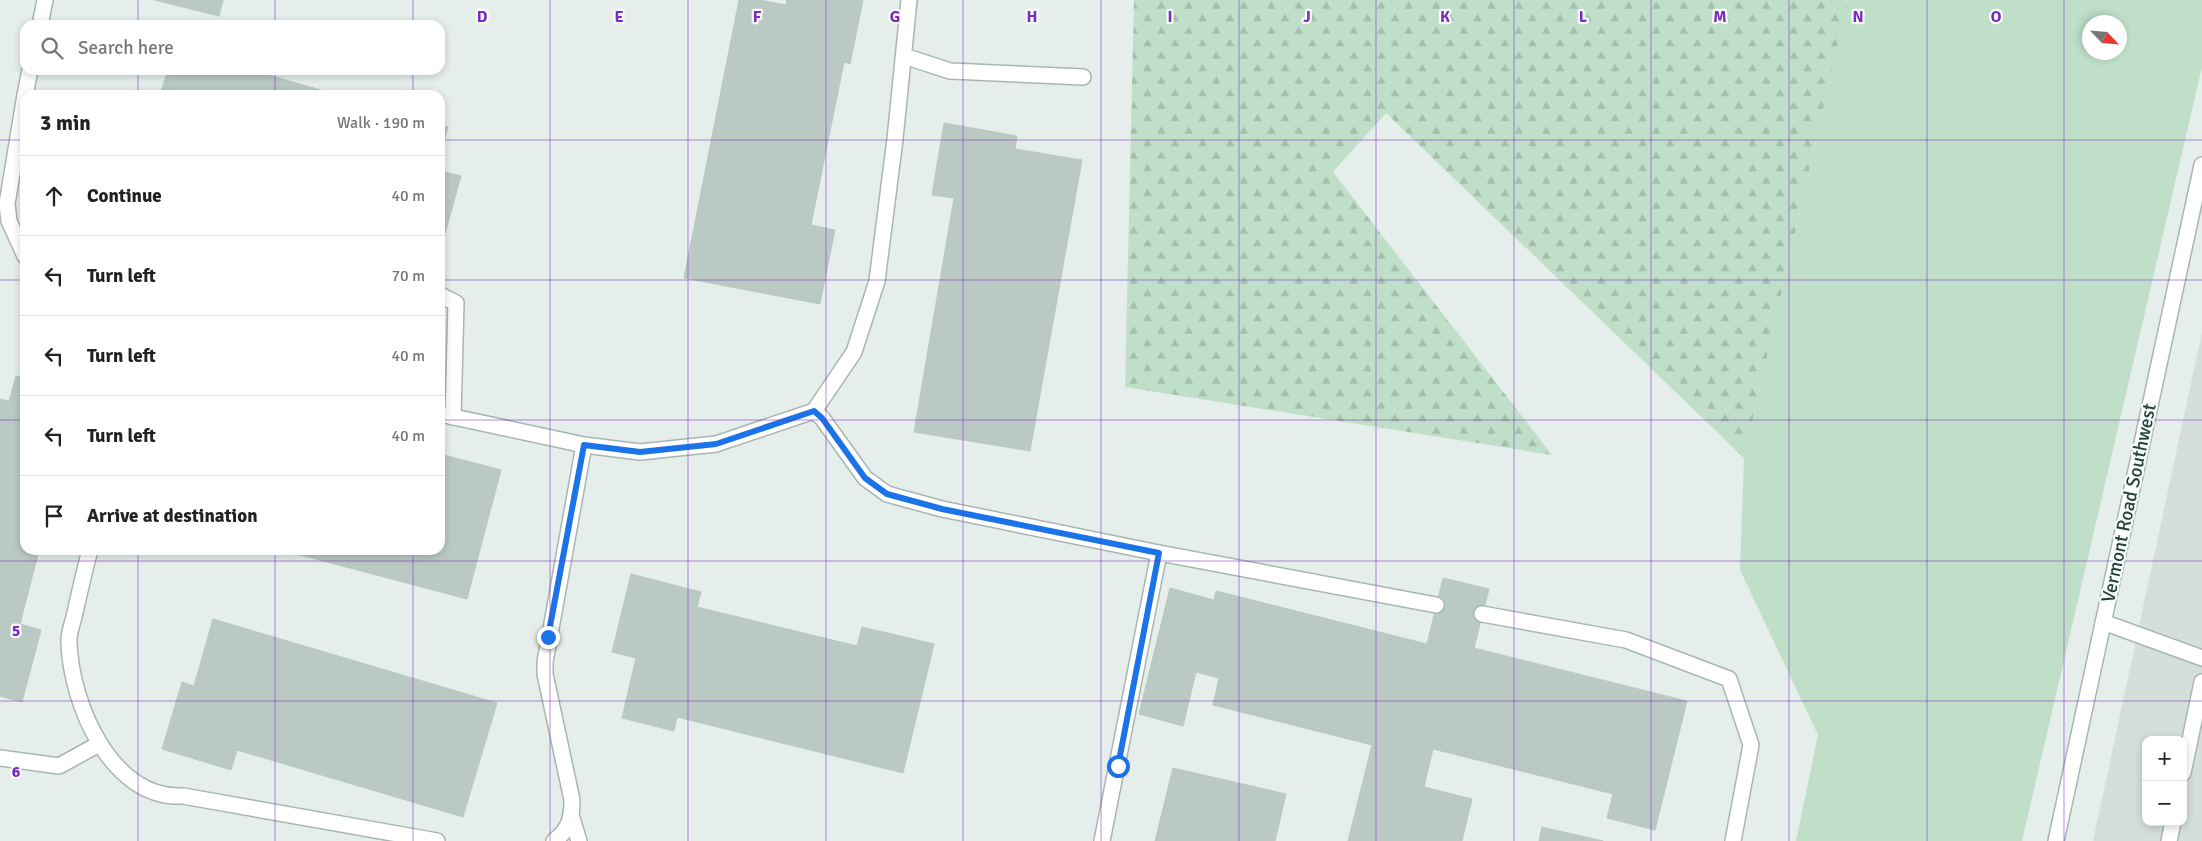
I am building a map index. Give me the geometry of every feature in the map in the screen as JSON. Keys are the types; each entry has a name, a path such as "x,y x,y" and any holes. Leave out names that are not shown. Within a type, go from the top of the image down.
{"street":[{"path":"41,20 45,0"},
{"path":"445,298 456,303 446,415 584,445 640,452 716,444 814,411 854,352 876,281 904,56 909,0"},
{"path":"904,56 950,70 1083,77"},
{"path":"26,90 29,75"},
{"path":"20,125 7,204 8,221 20,246"},
{"name":"Vermont Road Southwest","path":"2056,841 2202,165"},
{"path":"814,411 822,418 865,478 887,494 942,509 1159,553 1436,605"},
{"path":"579,841 572,818 572,800 545,674 545,662 584,445"},
{"path":"1102,841 1159,553"},
{"path":"89,555 68,641 73,673 86,719 99,744 112,761 132,780 167,797 182,796 437,841"},
{"path":"1482,614 1626,640 1729,680 1751,745 1733,841"},
{"path":"2103,622 2202,658"},
{"path":"2187,754 2202,682"},
{"path":"0,758 59,766 99,744"},
{"path":"554,841 566,829 572,818"},
{"path":"2169,841 2172,826"}],"shaded area":[{"path":"2202,332 2202,841 2093,841"}],"green space":[{"path":"1134,0 1848,0 1744,458 1386,113 1333,172 1552,455 1125,387"},
{"path":"1848,0 2202,0 2202,67 2022,841 1796,841 1818,735 1740,570 1744,458"}],"building":[{"path":"154,0 223,0 219,16"},
{"path":"739,0 760,0 786,5 787,0 863,0 850,64 844,62 811,225 835,230 820,304 684,278"},
{"path":"166,75 268,75 321,90 162,90"},
{"path":"944,123 1017,136 1015,149 1082,160 1030,451 914,432 954,198 932,195"},
{"path":"445,126 448,127 445,138"},
{"path":"445,172 461,176 445,234"},
{"path":"16,376 20,377 20,555 38,555 20,624 41,630 22,702 0,696 0,399 9,401"},
{"path":"445,455 501,470 467,599 301,555 445,555"},
{"path":"631,574 701,592 697,607 857,646 862,627 934,644 903,773 677,717 674,731 622,718 636,658 612,652"},
{"path":"1443,578 1489,589 1474,648 1687,701 1655,830 1607,818 1613,794 1433,749 1424,787 1472,799 1462,841 1348,841 1372,745 1213,705 1219,678 1196,672 1183,726 1139,714 1170,588 1214,600 1216,591 1427,644"},
{"path":"213,619 497,703 463,817 237,750 231,770 162,749 182,682 194,686"},
{"path":"1173,768 1286,794 1275,841 1155,841"},
{"path":"1542,827 1603,841 1539,841"}],"route":[{"path":"548,637 584,445 640,452 716,444 763,430 806,412 814,411 822,418 865,478 887,494 942,509 1159,553 1118,766"}]}
